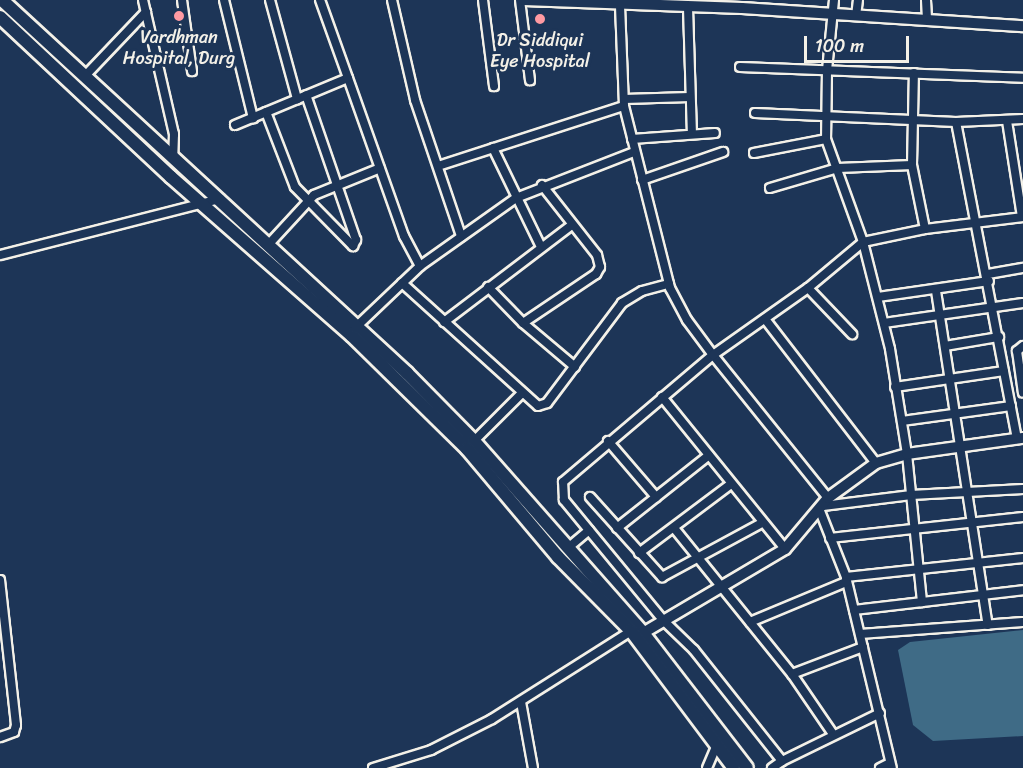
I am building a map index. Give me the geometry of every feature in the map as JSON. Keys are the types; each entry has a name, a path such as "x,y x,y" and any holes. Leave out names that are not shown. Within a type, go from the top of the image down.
{"main road":[{"path":"2,0 173,159 220,199 474,441 580,538 637,632 734,768"},
{"path":"0,17 203,205 352,336 458,441 558,557 637,632 747,768"}],"street":[{"path":"143,0 174,134 173,159"},
{"path":"182,0 192,71"},
{"path":"224,0 253,118"},
{"path":"270,0 297,99"},
{"path":"320,0 404,236 420,266"},
{"path":"392,0 415,100 461,236"},
{"path":"483,0 494,86"},
{"path":"530,80 522,0 688,8 723,7 735,4 856,16 1023,26"},
{"path":"834,0 827,70 826,139 863,242 879,297 907,453 922,602"},
{"path":"856,16 858,0"},
{"path":"926,0 927,20"},
{"path":"620,6 624,103 634,152 669,286 713,355 824,505 830,538 846,579 880,713 891,766 880,768"},
{"path":"688,8 692,134"},
{"path":"84,77 146,12"},
{"path":"740,67 1023,78"},
{"path":"914,74 911,120 912,165 925,229"},
{"path":"235,125 348,78"},
{"path":"266,112 286,171 307,203 350,245 355,245 306,95"},
{"path":"438,166 624,103 690,97"},
{"path":"755,113 957,122 1023,119"},
{"path":"782,761 694,650 580,538 561,488 608,441 713,355 808,288 863,242 925,229 1022,217 1006,121"},
{"path":"373,768 431,750 521,702 637,632 663,620 720,584 785,549 824,505 876,463 907,453 1020,439 1004,371 994,308 957,122"},
{"path":"632,139 715,133"},
{"path":"754,153 826,139"},
{"path":"493,148 541,247"},
{"path":"356,327 420,266 516,198 542,185 634,152"},
{"path":"642,180 723,152"},
{"path":"770,188 838,168 912,165"},
{"path":"268,246 307,203 336,184 380,168"},
{"path":"523,323 599,271 597,255 542,185"},
{"path":"0,255 220,199"},
{"path":"444,322 572,225"},
{"path":"879,297 936,291 1023,268"},
{"path":"402,283 521,394 535,405 543,406 622,303 642,291 669,286"},
{"path":"488,287 523,323 575,367"},
{"path":"808,288 852,334"},
{"path":"936,291 981,562 988,625"},
{"path":"884,323 1023,303"},
{"path":"765,319 876,463"},
{"path":"945,346 999,337"},
{"path":"1023,346 1017,351 1023,392"},
{"path":"895,387 1004,371"},
{"path":"474,441 521,394"},
{"path":"662,397 762,524 785,549"},
{"path":"902,421 1011,406"},
{"path":"608,441 656,497"},
{"path":"617,528 709,455"},
{"path":"639,553 731,484"},
{"path":"824,505 911,495 1023,489"},
{"path":"590,497 662,577 762,524"},
{"path":"830,538 1023,517"},
{"path":"674,528 792,674 833,734"},
{"path":"750,622 846,579 1023,558"},
{"path":"0,580 16,725 14,732 0,737"},
{"path":"854,610 1023,590"},
{"path":"860,634 1023,622"},
{"path":"792,674 863,647"},
{"path":"521,702 533,768"},
{"path":"774,768 782,761 833,734 880,713"},
{"path":"707,768 717,745"}],"water":[{"path":"1023,630 1023,736 933,741 913,725 898,650 910,642"}],"place":[{"name":"Vardhman Hospital, Durg","path":"179,16"},
{"name":"Dr Siddiqui Eye Hospital","path":"540,19"}]}
